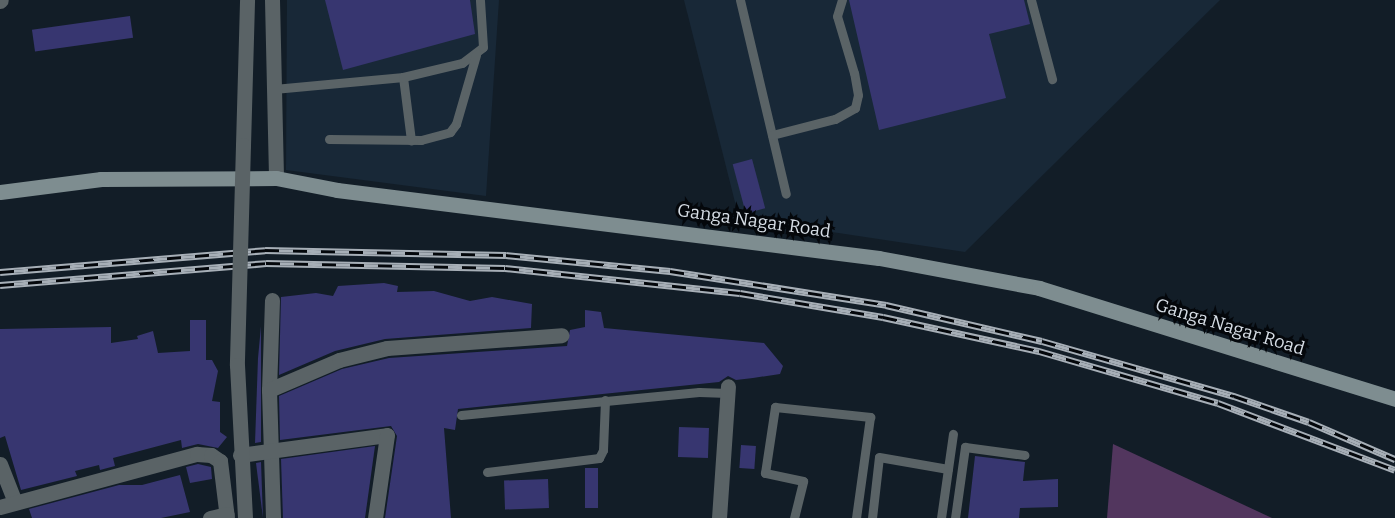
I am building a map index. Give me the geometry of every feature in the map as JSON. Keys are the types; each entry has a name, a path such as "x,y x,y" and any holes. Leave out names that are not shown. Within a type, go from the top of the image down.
{"main road":[{"name":"Ganga Nagar Road","path":"0,192 101,179 276,178 337,190 811,248 1039,288 1391,398"}],"street":[{"path":"245,518 237,365 247,0"},
{"path":"272,0 276,178"},
{"path":"272,300 269,390 273,518"},
{"path":"269,390 339,360 387,348 562,335"},
{"path":"719,518 728,389"},
{"path":"240,455 387,435 375,518"},
{"path":"0,507 197,454 211,455 220,461 227,516 210,518"},
{"path":"0,464 15,502"}],"lane":[{"path":"329,139 411,140 439,138 450,132 456,124 477,55 483,47 485,33 480,0"},
{"path":"740,0 786,194"},
{"path":"772,135 835,119 855,108 858,95 854,73 837,16 842,0"},
{"path":"1031,0 1052,79"},
{"path":"274,89 404,77 462,63 477,55"},
{"path":"404,77 411,140"},
{"path":"461,415 728,389"},
{"path":"487,472 599,458 603,450 605,400"},
{"path":"794,518 804,481 765,473 775,407 870,417 856,518"},
{"path":"941,518 953,434"},
{"path":"955,518 965,447 1024,455"},
{"path":"872,518 879,457 948,469"}],"shaded area":[{"path":"287,0 499,0 486,196 286,170"},
{"path":"684,0 1220,0 965,252 739,218"},
{"path":"1113,444 1272,518 1107,518"}],"building":[{"path":"325,0 470,0 475,34 343,70"},
{"path":"849,0 1024,0 1030,24 989,34 1006,98 879,130"},
{"path":"130,16 133,38 35,52 32,30"},
{"path":"752,159 765,208 746,213 733,164"},
{"path":"384,283 398,286 397,292 434,291 470,301 492,297 532,304 531,328 385,339 335,351 279,375 281,297 316,293 333,296 338,286"},
{"path":"585,310 601,312 604,328 764,343 783,366 780,374 753,378 736,380 728,376 719,382 458,409 455,430 444,428 451,518 385,518 397,436 391,426 280,440 279,396 342,369 389,358 567,346 570,330 585,327"},
{"path":"190,320 206,320 206,360 212,360 218,371 212,401 220,402 220,432 227,437 218,448 198,444 182,448 181,440 113,458 115,466 100,470 99,465 75,471 77,476 21,490 5,436 0,438 0,329 111,327 111,343 138,339 137,336 153,331 158,353 190,351"},
{"path":"261,326 261,442 255,443 258,358"},
{"path":"679,427 709,428 708,458 678,457"},
{"path":"741,445 756,446 754,469 739,468"},
{"path":"375,446 365,518 283,518 281,459"},
{"path":"975,456 1025,462 1023,481 1058,479 1058,507 1020,508 1019,518 968,518"},
{"path":"261,462 263,518 256,463"},
{"path":"198,464 211,467 212,479 190,483 186,467"},
{"path":"585,468 598,468 598,508 585,508"},
{"path":"180,475 190,512 161,518 32,518 29,509 119,485 142,485"},
{"path":"548,479 549,508 505,510 504,481"}],"railway":[{"path":"0,272 265,250 506,255 670,271 886,305 1042,341 1234,396 1309,422 1395,459"},
{"path":"0,285 266,263 505,268 740,293 883,317 1039,351 1218,403 1395,470"}]}
